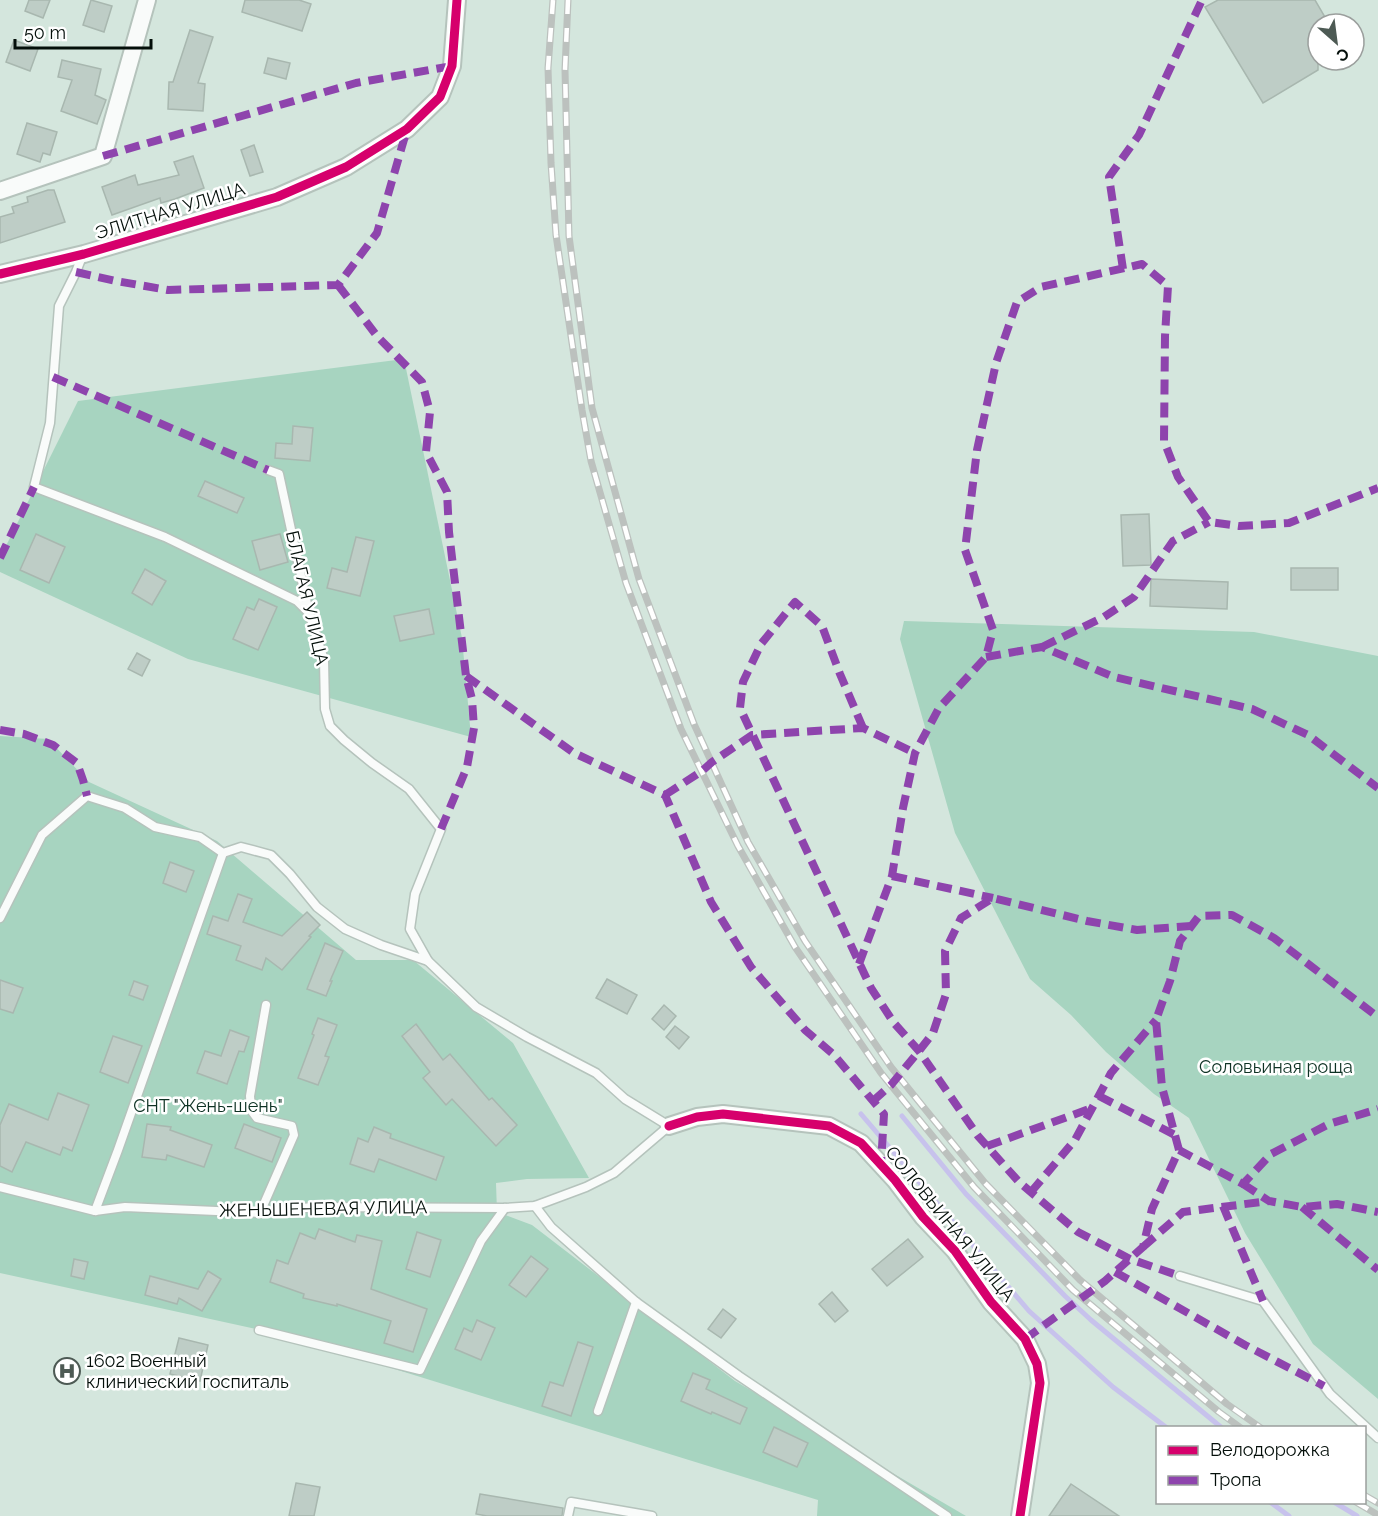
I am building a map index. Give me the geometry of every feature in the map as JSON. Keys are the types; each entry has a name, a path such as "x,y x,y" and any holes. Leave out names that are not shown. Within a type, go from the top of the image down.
{"street":[{"path":"0,191 102,156 147,0"},
{"name":"ЭЛИТНАЯ УЛИЦА","path":"0,274 84,254 277,196 346,167 407,129 440,97 452,66 457,0"},
{"name":"СОЛОВЬИНАЯ УЛИЦА","path":"669,1126 697,1117 723,1114 829,1126 861,1143 882,1164 923,1217 955,1251 991,1302 1025,1339 1037,1364 1040,1383 1020,1516"}],"lane":[{"path":"84,254 59,306 50,423 34,487 165,537 297,601 309,613"},
{"name":"БЛАГАЯ УЛИЦА","path":"268,470 279,474 309,613 324,660 325,710 330,726 372,763 409,789 441,829 415,894 410,929 428,961"},
{"path":"0,918 42,835 87,796 125,808 155,827 200,837 223,853"},
{"path":"223,853 241,847 271,855 317,907 345,929 381,945 428,961 477,1007 527,1038 597,1073 625,1099 669,1126"},
{"path":"95,1211 223,853"},
{"path":"260,1213 294,1135 292,1126 257,1118 251,1110 250,1096 266,1005"},
{"name":"СОЛОВЬИНАЯ УЛИЦА","path":"504,1208 535,1206 614,1173 669,1126"},
{"name":"ЖЕНЬШЕНЕВАЯ УЛИЦА","path":"0,1187 95,1211 125,1207 260,1213 312,1207 504,1208"},
{"path":"535,1206 551,1227 636,1302 739,1376 947,1516"},
{"path":"259,1330 420,1370 481,1241 504,1208"},
{"path":"1180,1276 1263,1301 1330,1394 1365,1426"},
{"path":"598,1411 636,1302"},
{"path":"1366,1427 1378,1438"},
{"path":"568,1516 571,1502 652,1516"}],"green space":[{"path":"404,359 462,638 471,737 188,659 0,572 0,558 78,401"},
{"name":"Соловьиная роща","path":"904,621 1254,632 1378,656 1378,1399 1313,1344 1245,1233 1189,1118 1154,1094 1106,1052 1071,1015 1030,979 955,833 900,639"},
{"name":"СНТ \"Жень-шень\"","path":"0,736 48,739 89,782 217,841 356,960 413,960 513,1043 589,1178 527,1179 496,1183 497,1212 532,1225 735,1381 966,1516 817,1516 818,1500 288,1336 0,1273"}],"building":[{"path":"29,0 50,0 43,18 25,11"},
{"path":"91,0 112,6 104,32 83,25"},
{"path":"245,0 299,0 311,4 302,31 242,12"},
{"path":"1218,0 1315,0 1322,12 1306,12 1306,72 1315,72 1263,103 1205,7"},
{"path":"190,30 213,37 198,83 205,84 203,111 168,109 169,82 173,82"},
{"path":"14,40 38,49 30,71 6,62"},
{"path":"268,58 290,63 286,79 264,73"},
{"path":"62,60 101,69 95,95 106,100 97,124 61,111 72,80 58,77"},
{"path":"27,123 57,132 50,155 43,153 40,162 17,154"},
{"path":"254,145 263,172 250,176 241,150"},
{"path":"193,156 204,188 161,203 160,198 112,215 102,187 135,175 138,185 179,175 174,162"},
{"path":"54,190 65,222 0,243 0,217 14,213 12,207 28,202 27,197"},
{"path":"293,426 313,428 310,461 275,458 276,443 292,444"},
{"path":"205,481 244,498 237,513 198,496"},
{"path":"1149,514 1151,565 1123,566 1121,515"},
{"path":"36,534 65,547 49,583 20,570"},
{"path":"280,534 288,562 260,570 252,541"},
{"path":"356,537 374,541 360,596 327,588 332,568 347,572"},
{"path":"1291,568 1338,568 1338,590 1291,590"},
{"path":"145,569 166,581 152,605 132,593"},
{"path":"1151,579 1228,582 1227,609 1150,606"},
{"path":"259,599 277,607 258,650 233,639 247,607 254,610"},
{"path":"429,609 434,634 400,641 394,616"},
{"path":"137,653 150,660 142,676 128,669"},
{"path":"170,862 194,871 186,892 163,883"},
{"path":"238,894 252,899 243,922 282,936 307,912 320,925 282,970 266,958 262,970 236,960 241,946 207,934 213,916 228,921"},
{"path":"325,943 343,951 326,996 307,989"},
{"path":"607,979 637,995 627,1014 596,998"},
{"path":"0,980 23,988 13,1013 0,1009"},
{"path":"134,981 148,986 143,1000 129,995"},
{"path":"664,1005 676,1016 664,1030 652,1019"},
{"path":"318,1018 337,1025 325,1056 329,1057 318,1085 298,1078"},
{"path":"416,1024 443,1060 450,1054 489,1100 492,1098 517,1125 496,1146 452,1099 446,1105 423,1078 430,1072 402,1036"},
{"path":"675,1026 689,1037 679,1049 666,1037"},
{"path":"230,1030 249,1037 244,1052 239,1051 227,1084 197,1073 205,1051 221,1056"},
{"path":"113,1036 142,1046 128,1083 100,1072"},
{"path":"58,1093 89,1105 72,1151 63,1147 60,1155 26,1142 12,1172 0,1166 0,1125 9,1104 48,1120"},
{"path":"147,1124 171,1127 170,1130 212,1145 204,1167 167,1155 166,1160 142,1157"},
{"path":"244,1124 281,1138 272,1162 235,1148"},
{"path":"374,1127 391,1134 390,1138 444,1157 436,1180 379,1159 374,1172 350,1164 358,1138 368,1142"},
{"path":"319,1229 355,1242 357,1235 382,1241 371,1289 427,1309 413,1352 384,1343 391,1321 337,1304 337,1306 303,1298 304,1294 270,1282 277,1260 288,1264 300,1233 315,1239"},
{"path":"417,1232 441,1240 430,1277 406,1269"},
{"path":"908,1239 923,1257 887,1286 872,1269"},
{"path":"531,1256 548,1269 526,1297 509,1285"},
{"path":"74,1259 88,1262 84,1279 71,1276"},
{"path":"208,1271 221,1279 202,1311 179,1298 177,1304 145,1295 150,1276 198,1289"},
{"path":"832,1292 848,1311 835,1322 819,1304"},
{"path":"723,1309 736,1319 721,1338 708,1329"},
{"path":"477,1320 495,1328 481,1360 455,1349 464,1328 472,1332"},
{"path":"179,1338 208,1345 200,1381 170,1374"},
{"path":"578,1342 593,1347 571,1416 542,1406 550,1382 563,1386"},
{"path":"693,1373 710,1380 706,1389 747,1408 740,1424 681,1401"},
{"path":"774,1427 808,1443 797,1467 763,1452"},
{"path":"296,1483 320,1487 314,1516 289,1516"},
{"path":"1071,1484 1119,1516 1049,1516"},
{"path":"480,1494 563,1508 562,1516 476,1514"}],"waterway":[{"path":"861,1114 1029,1311 1113,1387 1164,1426"},
{"path":"902,1116 966,1194 1065,1296 1220,1426"},
{"path":"1273,1504 1289,1516"},
{"path":"1337,1504 1357,1516"}],"railway":[{"path":"553,0 548,68 556,235 582,410 591,461 626,583 681,729 738,846 795,947 881,1073 974,1187 1073,1290 1238,1426"},
{"path":"568,0 565,70 569,236 592,408 639,579 694,724 748,842 805,941 891,1067 985,1183 1080,1280 1227,1404 1258,1426"},
{"path":"1366,1496 1378,1503"},
{"path":"1359,1504 1378,1515"}],"marked path":[{"path":"1123,269 1109,177 1139,135 1202,0"},
{"path":"103,156 356,83 452,66"},
{"path":"76,272 168,290 338,285 377,233 407,129"},
{"path":"859,964 892,876 915,753 939,708 986,657 993,630 965,550 977,450 996,363 1017,302 1041,287 1142,264 1168,286 1164,441 1178,477 1209,522 1239,526 1289,523 1378,488"},
{"path":"338,285 377,336 422,382 430,412 426,452 447,492 449,532 474,728 467,767 441,829"},
{"path":"53,377 268,470"},
{"path":"0,558 34,487"},
{"path":"1042,647 1104,617 1134,597 1173,541 1209,522"},
{"path":"863,728 822,626 795,602 761,644 743,682 740,708 871,988 894,1023 919,1051 978,1136 1019,1182 1078,1232 1130,1259 1180,1276"},
{"path":"986,657 1042,647 1114,677 1252,709 1308,735 1378,788"},
{"path":"466,676 574,753 665,795 711,902 751,967 805,1030 834,1055 884,1114 881,1164"},
{"path":"665,795 752,735 863,728 915,753"},
{"path":"0,730 24,734 53,745 77,763 87,796"},
{"path":"892,876 993,898"},
{"path":"873,1101 891,1085 933,1033 946,994 945,951 961,918 993,898 1087,921 1137,930 1191,926"},
{"path":"1179,1150 1162,1087 1156,1020 1170,981 1180,941 1199,916 1232,915 1274,938 1378,1017"},
{"path":"1031,1192 1075,1140 1111,1073 1156,1020"},
{"path":"1099,1096 1175,1135"},
{"path":"987,1146 1092,1108"},
{"path":"1025,1339 1105,1281 1143,1247 1152,1209 1179,1150 1243,1184 1271,1154 1329,1124 1378,1109"},
{"path":"1243,1184 1269,1201 1302,1207 1337,1204 1378,1212"},
{"path":"1143,1247 1183,1212 1269,1201"},
{"path":"1223,1206 1263,1301"},
{"path":"1302,1207 1378,1270"},
{"path":"1115,1272 1245,1345 1324,1386"}],"cycle path":[{"path":"0,274 84,254 277,197 346,167 407,129 440,97 452,66 457,0"},
{"path":"669,1126 697,1117 723,1114 829,1126 861,1143 895,1180 923,1217 955,1251 991,1302 1025,1339 1037,1364 1040,1383 1020,1516"}],"place":[{"name":"1602 Военный клинический госпиталь","path":"67,1371"}]}
